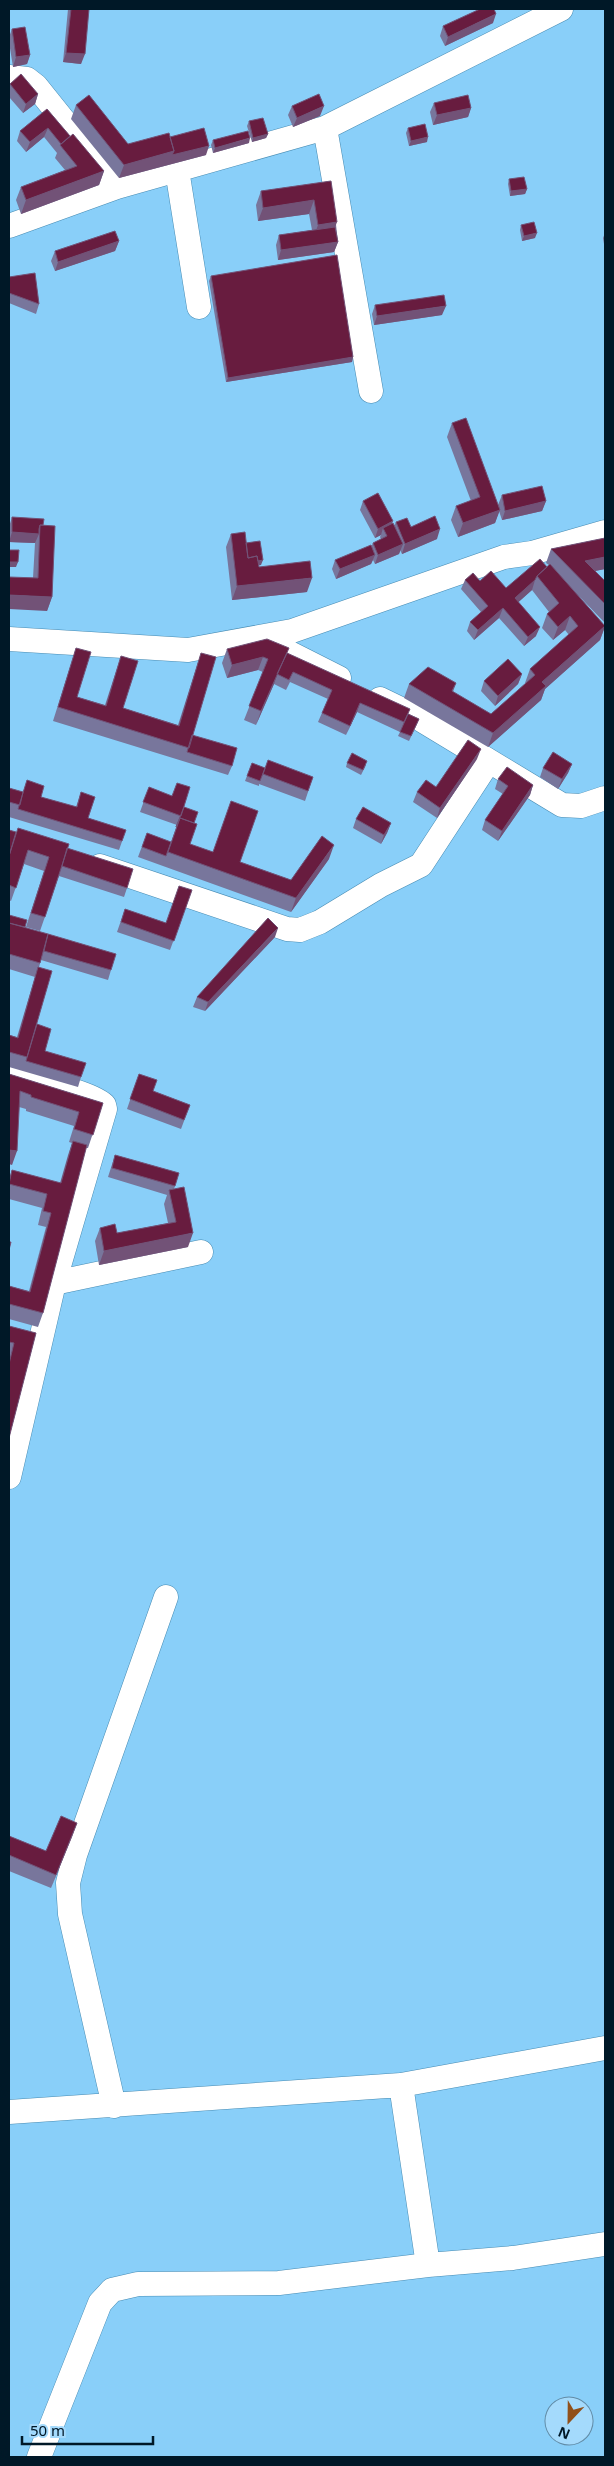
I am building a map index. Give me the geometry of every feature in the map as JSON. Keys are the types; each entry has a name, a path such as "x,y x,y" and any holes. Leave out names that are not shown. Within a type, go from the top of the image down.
{"street":[{"path":"9,226 116,188 325,128 561,9"},
{"path":"9,77 27,79 36,86 116,188"},
{"path":"325,128 371,391"},
{"path":"177,170 199,307"},
{"path":"9,639 188,650 292,631 504,557 532,553 605,532"},
{"path":"532,553 550,574"},
{"path":"258,637 415,716 562,805 582,806 605,798"},
{"path":"83,860 287,929 300,930 320,922 381,885 421,865 489,761"},
{"path":"9,1074 87,1096 104,1104 102,1123 40,1336 9,1477"},
{"path":"54,1283 201,1252"},
{"path":"17,1329 40,1336"},
{"path":"114,2106 70,1914 68,1883 78,1846 166,1598"},
{"path":"9,2112 401,2085 605,2048"},
{"path":"401,2085 428,2265"},
{"path":"39,2457 100,2303 112,2290 138,2284 279,2283 428,2265 514,2258 605,2244"}],"building":[{"path":"71,9 89,9 85,54 66,53"},
{"path":"480,9 494,9 496,14 448,37 443,26"},
{"path":"25,27 30,55 16,57 12,29"},
{"path":"21,74 38,94 26,104 10,84"},
{"path":"319,94 324,106 297,118 292,106"},
{"path":"89,95 128,144 169,133 174,151 124,165 76,105"},
{"path":"468,95 471,108 437,115 434,103"},
{"path":"47,109 70,136 61,144 48,128 30,142 20,131"},
{"path":"263,118 268,134 253,138 249,121"},
{"path":"425,124 428,137 411,141 408,128"},
{"path":"204,128 209,146 172,155 174,151 170,137"},
{"path":"248,131 250,138 215,148 213,140"},
{"path":"73,134 104,171 26,200 21,187 77,166 60,145"},
{"path":"524,177 527,189 511,191 509,179"},
{"path":"331,181 337,222 318,225 314,200 263,208 261,191"},
{"path":"534,222 537,233 524,236 521,225"},
{"path":"335,227 338,242 281,250 279,235"},
{"path":"115,231 119,241 58,262 55,251"},
{"path":"337,255 353,357 228,378 211,276"},
{"path":"35,273 39,304 9,293 9,277"},
{"path":"444,295 446,306 377,316 375,305"},
{"path":"466,418 500,510 463,523 456,506 480,497 452,423"},
{"path":"542,486 546,501 505,511 502,495"},
{"path":"378,493 393,521 378,529 363,501"},
{"path":"435,516 440,529 405,544 396,522 407,518 411,527"},
{"path":"12,517 44,519 43,525 40,525 39,534 12,532"},
{"path":"393,523 403,544 378,555 373,543 387,536 383,528"},
{"path":"40,525 55,526 52,597 9,595 9,577 38,578"},
{"path":"245,532 248,558 257,556 259,567 310,561 312,578 237,586 231,534"},
{"path":"605,538 605,557 585,561 605,581 605,604 551,549"},
{"path":"260,541 263,560 258,561 257,556 248,558 246,543"},
{"path":"371,545 375,555 340,569 335,560"},
{"path":"9,550 19,550 18,562 9,562"},
{"path":"540,559 547,567 515,598 540,627 528,637 503,608 478,630 470,622 488,606 465,580 473,573 480,581 491,571 506,588"},
{"path":"550,564 605,626 542,682 546,686 493,733 409,684 428,667 456,683 452,691 491,714 535,675 530,669 578,626 570,616 558,627 547,614 559,603 537,576"},
{"path":"267,639 289,648 261,711 249,706 268,659 263,657 232,665 227,649"},
{"path":"76,648 91,652 77,697 106,706 121,656 138,661 123,708 179,726 201,653 216,657 189,748 58,707"},
{"path":"287,653 410,709 404,722 360,703 350,726 322,713 332,690 293,672 289,680 277,674"},
{"path":"508,659 522,674 498,696 484,681"},
{"path":"408,714 419,719 411,736 400,732"},
{"path":"192,735 237,748 232,766 187,752"},
{"path":"468,740 481,749 440,808 417,792 426,780 436,787"},
{"path":"553,752 572,764 562,779 543,768"},
{"path":"352,753 367,761 363,770 347,763"},
{"path":"268,760 313,777 308,791 263,774"},
{"path":"252,763 265,768 260,781 247,776"},
{"path":"507,767 533,785 502,831 485,820 508,786 498,779"},
{"path":"27,780 44,786 41,797 77,807 81,792 95,797 88,818 126,830 122,841 18,809"},
{"path":"177,783 190,787 181,816 143,802 149,787 172,796"},
{"path":"9,788 23,792 20,805 9,802"},
{"path":"231,801 258,811 240,862 291,880 322,836 334,845 296,898 168,852 180,818 197,824 190,844 213,852"},
{"path":"184,807 198,812 194,823 180,818 176,827"},
{"path":"363,807 391,823 384,835 356,819"},
{"path":"18,828 69,844 45,917 31,913 49,857 28,850 16,888 9,885 9,856"},
{"path":"9,830 16,832 9,856"},
{"path":"147,833 171,842 166,856 142,847"},
{"path":"67,848 133,869 127,888 62,866"},
{"path":"179,886 192,890 174,941 121,922 125,909 166,923"},
{"path":"9,915 27,920 25,927 9,923"},
{"path":"268,918 278,928 208,1002 197,997"},
{"path":"9,923 48,934 40,963 9,954"},
{"path":"48,934 116,954 111,970 44,951"},
{"path":"38,967 52,971 27,1057 9,1052 9,1035 18,1038"},
{"path":"37,1024 51,1029 45,1051 86,1063 81,1077 26,1061"},
{"path":"9,1074 103,1103 93,1135 74,1129 79,1112 31,1097 31,1095 20,1091 17,1151 9,1150"},
{"path":"139,1074 157,1080 153,1091 190,1105 184,1120 130,1099"},
{"path":"73,1141 87,1145 43,1313 9,1304 9,1286 30,1292 51,1213 43,1211 47,1194 9,1184 12,1170 61,1183"},
{"path":"115,1155 179,1173 175,1186 112,1168"},
{"path":"184,1187 193,1233 104,1251 100,1228 115,1224 117,1233 176,1222 169,1190"},
{"path":"9,1326 36,1333 9,1438 9,1364 14,1343 9,1342"},
{"path":"61,1816 77,1823 56,1875 9,1855 9,1836 46,1851"}]}
